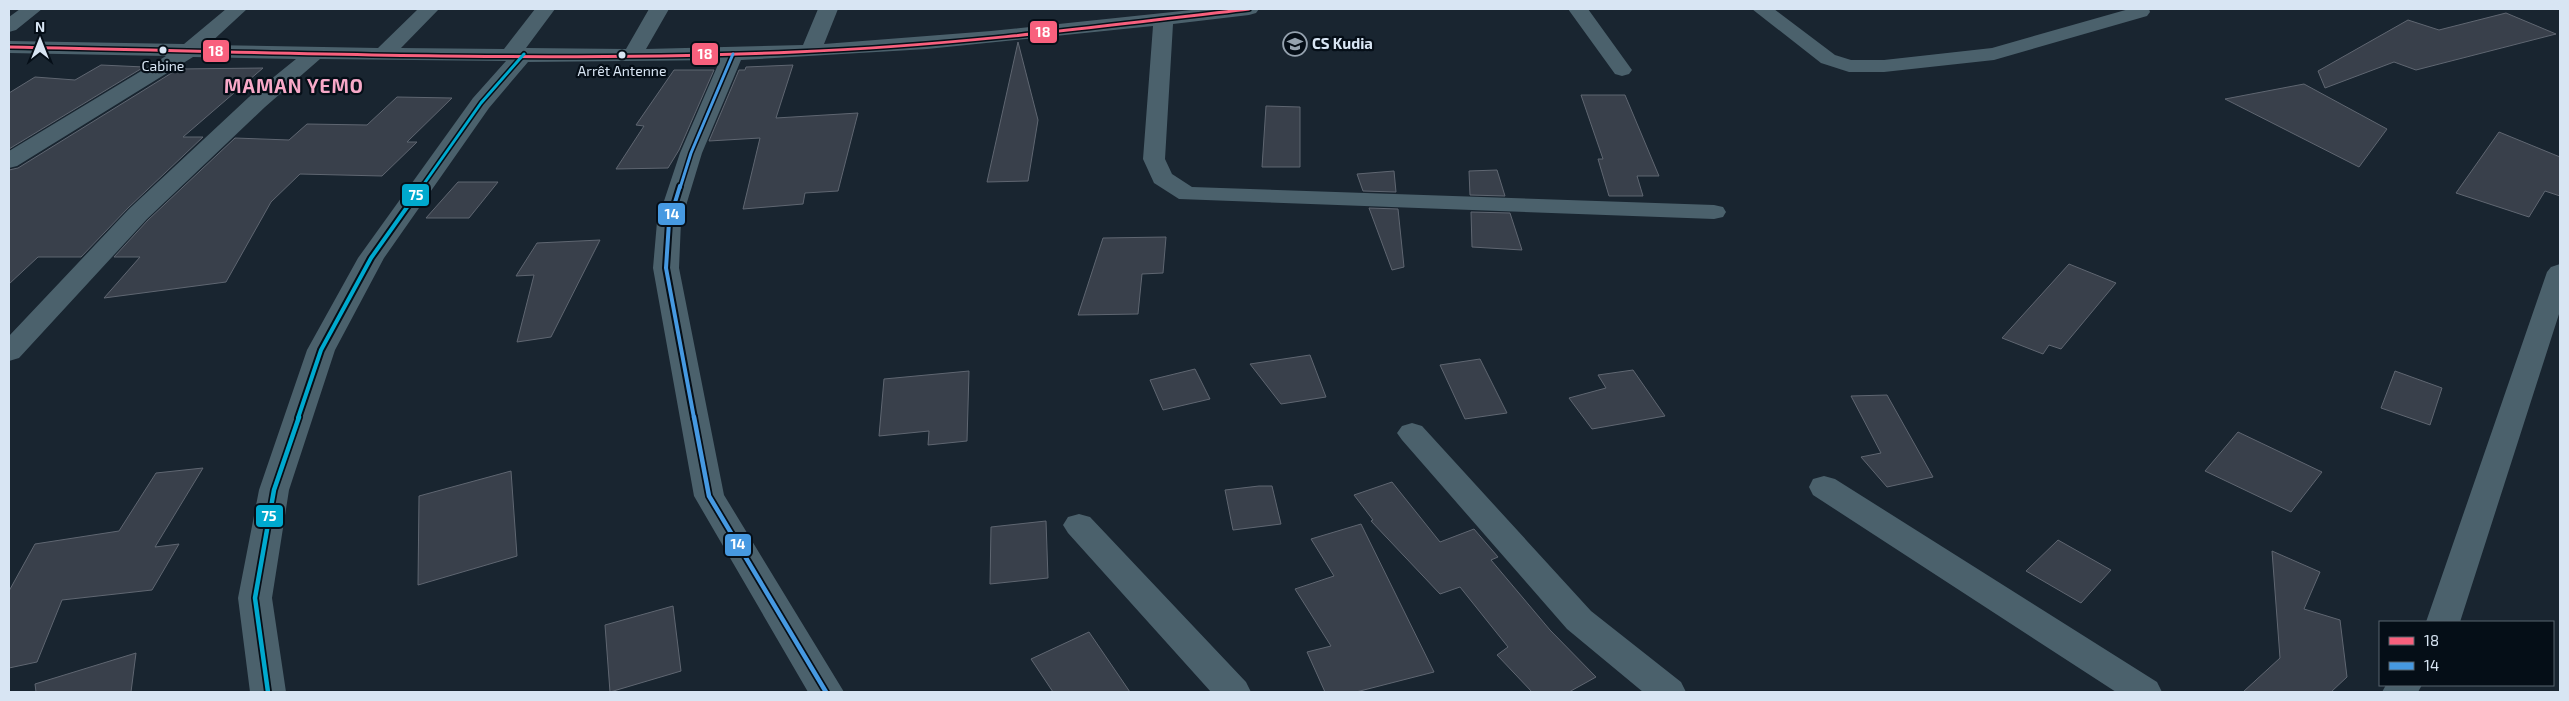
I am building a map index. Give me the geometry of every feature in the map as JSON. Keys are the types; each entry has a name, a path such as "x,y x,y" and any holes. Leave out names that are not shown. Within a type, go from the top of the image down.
{"street":[{"path":"9,26 32,9"},
{"path":"9,161 190,50 237,9"},
{"path":"384,52 429,9"},
{"path":"268,692 255,598 274,490 321,350 376,251 517,54 545,9"},
{"path":"633,54 659,9"},
{"path":"811,51 828,9"},
{"path":"1072,9 1076,29"},
{"path":"9,47 517,54 733,54 957,42 1249,9"},
{"path":"1578,9 1622,70"},
{"path":"1762,9 1828,58 1849,66 1884,66 1994,54 2140,12 2139,9"},
{"path":"1163,19 1154,158 1162,178 1187,194 1714,212"},
{"path":"9,352 138,214 256,102 315,52"},
{"path":"733,54 691,153 668,222 666,268 709,496 826,692"},
{"path":"2443,621 2560,272"},
{"path":"1412,433 1579,620 1668,692"},
{"path":"1824,487 2144,692"},
{"path":"1079,525 1233,692"}],"building":[{"path":"2506,13 2556,34 2416,70 2394,62 2325,88 2318,71 2408,20 2439,30"},
{"path":"1018,42 1038,120 1028,181 987,182"},
{"path":"101,65 144,67 9,149 9,93 35,77 75,80"},
{"path":"793,65 776,118 858,113 838,191 805,193 803,204 743,209 760,138 709,141 739,70 745,70 746,67"},
{"path":"263,68 183,137 203,137 128,208 81,257 38,257 9,284 9,170 18,168 178,69"},
{"path":"674,70 714,70 679,150 668,168 616,169 644,126 636,125"},
{"path":"2304,84 2387,129 2359,167 2225,99"},
{"path":"1581,95 1625,95 1659,176 1637,176 1643,196 1609,196 1598,159 1603,159"},
{"path":"397,97 452,98 407,142 417,142 382,176 300,174 271,202 226,282 104,298 140,257 114,257 148,220 235,138 289,140 307,124 367,125"},
{"path":"1266,106 1300,107 1300,167 1262,167"},
{"path":"2499,132 2560,157 2560,196 2545,191 2529,217 2456,193"},
{"path":"1497,170 1505,196 1470,195 1469,171"},
{"path":"1394,171 1396,192 1363,191 1357,174"},
{"path":"458,182 498,182 469,218 426,218"},
{"path":"1369,208 1398,209 1404,267 1392,270"},
{"path":"1471,212 1510,213 1522,250 1472,247"},
{"path":"1166,237 1163,273 1142,274 1138,314 1078,315 1103,238"},
{"path":"600,240 551,337 517,342 534,275 516,276 537,243"},
{"path":"2069,264 2116,283 2061,349 2049,345 2043,354 2002,338"},
{"path":"1310,355 1326,397 1281,404 1250,364"},
{"path":"1480,359 1507,413 1465,419 1440,365"},
{"path":"1195,369 1210,399 1163,410 1150,380"},
{"path":"1633,370 1665,416 1592,429 1569,398 1606,388 1598,375"},
{"path":"969,371 967,441 928,445 929,431 879,436 884,379"},
{"path":"2395,371 2442,388 2430,425 2381,408"},
{"path":"1887,395 1933,477 1887,487 1861,457 1881,453 1851,396"},
{"path":"2238,432 2322,472 2291,512 2205,471"},
{"path":"203,468 155,547 179,544 152,590 62,600 37,662 9,668 9,591 35,544 119,531 156,473"},
{"path":"511,471 517,556 418,585 419,496"},
{"path":"1392,482 1440,542 1474,529 1498,557 1491,560 1550,630 1596,677 1569,692 1532,692 1497,655 1508,647 1460,587 1440,594 1371,521 1373,520 1354,495"},
{"path":"1272,486 1281,524 1233,530 1225,490"},
{"path":"1046,521 1048,578 990,584 991,527"},
{"path":"1361,524 1434,672 1356,692 1325,692 1307,652 1331,646 1295,589 1334,576 1311,539"},
{"path":"2058,540 2111,570 2081,603 2026,571"},
{"path":"2272,551 2320,572 2304,609 2340,620 2347,677 2331,692 2243,692 2280,658"},
{"path":"673,606 681,671 610,692 605,625"},
{"path":"1089,632 1130,692 1053,692 1031,659"},
{"path":"136,653 131,692 36,692 35,684"}],"transit line":[{"name":"18","path":"9,47 552,56 733,54 798,52 927,43 1056,31 1249,9"},
{"name":"75","path":"268,692 255,598 274,490 321,350 371,258 481,103 524,54"},
{"name":"14","path":"733,54 691,153 669,222 666,268 709,496 826,692"}],"place":[{"name":"CS Kudia","path":"1295,44"},
{"name":"Cabine","path":"163,50"},
{"name":"Arrêt Antenne","path":"622,55"}],"district":[{"name":"MAMAN YEMO","path":"294,86"}]}
